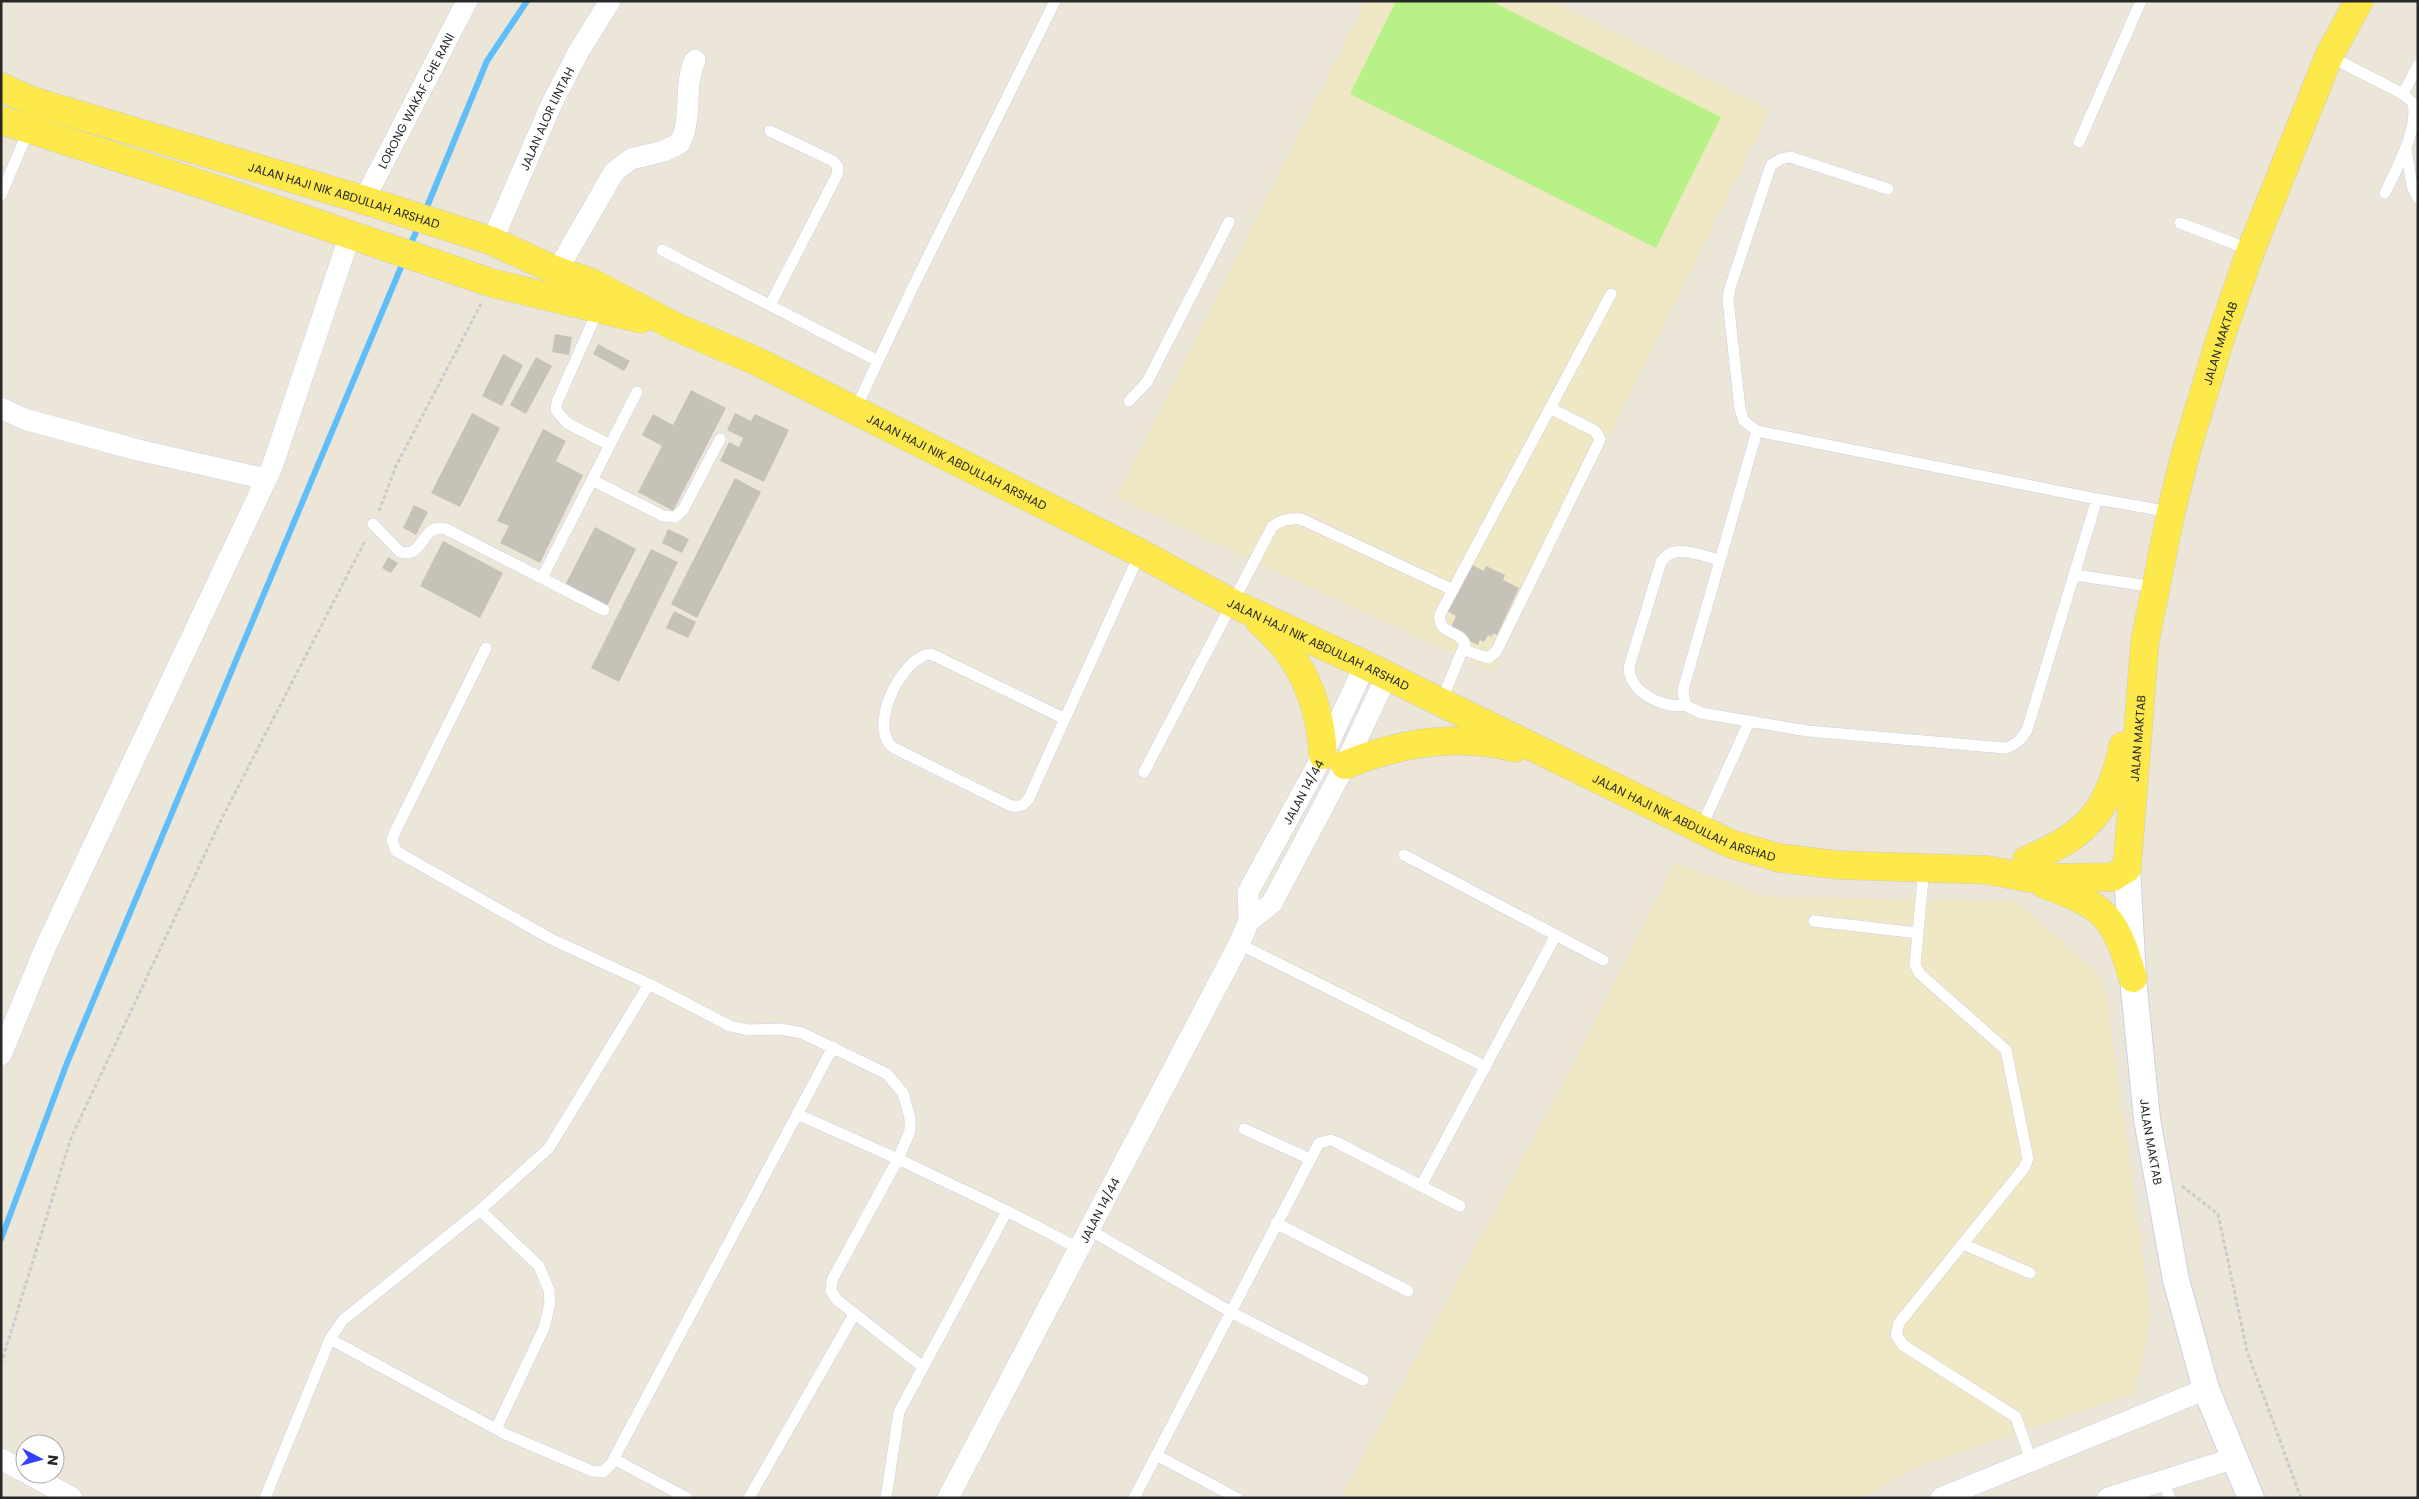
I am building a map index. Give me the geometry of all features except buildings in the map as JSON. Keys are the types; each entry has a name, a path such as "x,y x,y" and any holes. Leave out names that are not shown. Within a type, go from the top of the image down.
{"main road":[{"name":"JALAN MAKTAB","path":"2128,868 2144,641 2171,512 2203,392 2251,250 2329,56 2359,1"},
{"name":"JALAN HAJI NIK ABDULLAH ARSHAD","path":"1,87 32,101 364,200 485,239 557,271 590,282 676,326 754,360 855,410 1140,553 1232,602 1376,670 1732,844 1780,858 1838,865 1987,870 2028,869 2113,877 2128,868"},
{"name":"JALAN HAJI NIK ABDULLAH ARSHAD","path":"1,120 492,283 598,310 676,326"},
{"path":"1232,602 1270,630 1299,666 1317,708 1322,731 1334,760 1367,756 1412,744 1460,741 1506,746 1574,768"},
{"path":"2133,978 2122,941 2112,923 2097,908 2028,869 2077,834 2094,817 2106,798 2117,773 2144,641"}],"street":[{"name":"LORONG WAKAF CHE RANI","path":"364,200 466,1"},
{"name":"JALAN ALOR LINTAH","path":"485,239 579,51 610,1"},
{"path":"557,271 614,172 631,160 664,151 680,143 685,128 690,70 695,60"},
{"path":"1,1056 46,946 266,479 350,235"},
{"path":"1,408 24,419 138,450 266,479"},
{"name":"JALAN 14/44","path":"948,1498 1239,944 1249,921 1248,892 1334,760 1376,670"},
{"name":"JALAN MAKTAB","path":"2128,868 2133,978 2148,1119 2176,1280 2206,1389 2251,1498"},
{"path":"1941,1498 2206,1389"},
{"path":"2108,1498 2166,1489 2235,1458"},
{"path":"1,1459 15,1467"},
{"path":"47,1484 72,1498"}],"lane":[{"path":"855,410 1055,1"},
{"path":"2080,142 2141,1"},
{"path":"2329,56 2403,94 2413,103 2416,113 2406,148 2385,193"},
{"path":"2403,94 2418,65"},
{"path":"1,195 28,128"},
{"path":"770,131 833,160 838,167 837,175 770,305"},
{"path":"2406,148 2412,186 2418,198"},
{"path":"1888,189 1790,157 1781,158 1771,165 1730,288 1728,300 1740,409 1744,421 1757,430 2097,499 2171,512"},
{"path":"1129,401 1147,382 1229,222"},
{"path":"2180,223 2251,250"},
{"path":"662,250 878,361"},
{"path":"1441,702 1464,650 1464,640 1446,631 1439,620 1453,590 1611,294"},
{"path":"598,310 556,410 566,423 610,445"},
{"path":"542,578 637,392"},
{"path":"1464,650 1488,658 1496,652 1600,439 1595,431 1550,408"},
{"path":"1685,705 1683,690 1757,430"},
{"path":"592,480 663,516 674,517 684,510 720,439"},
{"path":"1720,560 1680,551 1671,551 1660,562 1629,667 1629,676 1642,692 1669,706 1685,705 1701,714 1749,722 1818,732 2005,748 2021,740 2026,730 2097,499"},
{"path":"1144,772 1272,527 1277,523 1291,518 1300,519 1453,590"},
{"path":"373,524 400,552 406,554 417,550 430,531 441,527 604,610"},
{"path":"1065,719 931,654 922,656 908,666 883,718 887,742 894,748 1015,807 1021,806 1029,798 1065,719 1140,553"},
{"path":"2075,575 2155,587"},
{"path":"486,648 394,834 393,846 400,855 551,939 649,984 736,1028 795,1031 833,1047 887,1074 903,1093 908,1105 910,1131 898,1159 830,1286 833,1296 922,1367"},
{"path":"1700,830 1749,722"},
{"path":"1404,855 1603,960"},
{"path":"1924,868 1915,961 1917,970 2006,1050 2028,1155 2024,1168 1899,1322 1896,1335 1903,1345 2016,1417 2031,1461"},
{"path":"1814,921 1918,933"},
{"path":"1421,1186 1556,935"},
{"path":"1239,944 1486,1067"},
{"path":"265,1498 330,1339 350,1313 480,1210 549,1148 649,984"},
{"path":"330,1339 496,1430 592,1471 603,1472 614,1459 833,1047"},
{"path":"797,1114 898,1159 1007,1211 1078,1248"},
{"path":"1244,1129 1310,1159"},
{"path":"1134,1498 1319,1143 1331,1140 1460,1206"},
{"path":"480,1210 538,1266 549,1290 550,1303 544,1328 496,1430"},
{"path":"886,1498 899,1412 1007,1211"},
{"path":"1276,1223 1408,1291"},
{"path":"1088,1229 1230,1312 1363,1380"},
{"path":"1963,1244 2030,1273"},
{"path":"749,1498 855,1313"},
{"path":"1156,1456 1237,1498"},
{"path":"614,1459 687,1498"}],"path":[{"path":"1,1364 71,1138 222,818 373,524 396,466 492,283"},
{"path":"2156,1166 2218,1214 2248,1351 2301,1498"}],"shaded area":[{"path":"1366,1 1552,1 1770,110 1493,672 1116,497"},
{"path":"1675,863 1769,897 2017,901 2104,980 2151,1316 2135,1393 1912,1469 1862,1498 1341,1498 1557,1095"}],"green space":[{"path":"1396,1 1491,1 1721,117 1656,248 1350,94"}],"waterway":[{"path":"424,214 487,61 527,1"},
{"path":"409,248 419,225"},
{"path":"1,1239 67,1063 404,260"}]}
